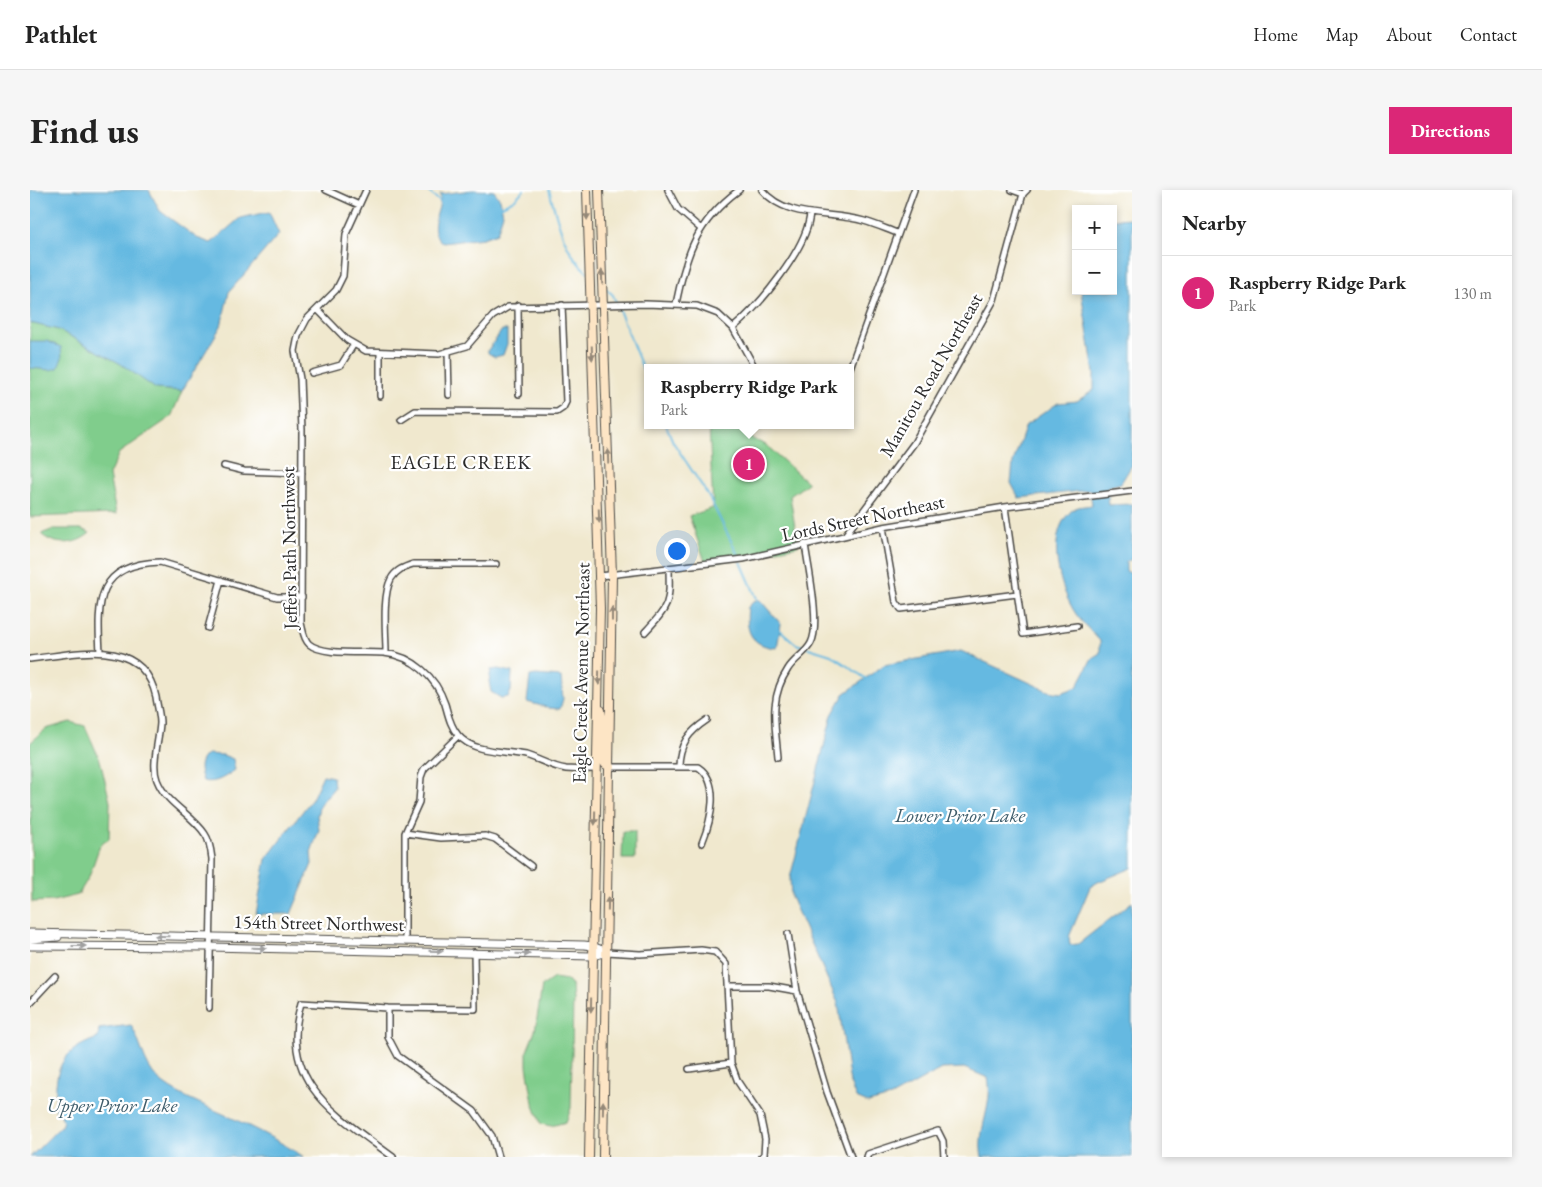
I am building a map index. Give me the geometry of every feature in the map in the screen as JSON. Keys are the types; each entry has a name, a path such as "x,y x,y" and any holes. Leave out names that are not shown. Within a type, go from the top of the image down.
{"main road":[{"name":"Eagle Creek Avenue Northeast","path":"587,190 600,576 589,1157"},
{"name":"Eagle Creek Avenue Northeast","path":"599,190 612,575 602,1157"},
{"path":"598,698 604,720 604,760 605,764 610,767"}],"street":[{"path":"326,190 359,205"},
{"name":"Jeffers Path Northwest","path":"366,190 346,234 343,276 336,290 308,319 298,336 295,351 300,379 303,636 309,644 320,650 386,653 420,667 437,684 450,721 458,736"},
{"path":"668,190 678,209 700,229"},
{"path":"676,304 684,265 700,229 739,190"},
{"path":"762,190 768,197 783,207 864,221 897,233"},
{"path":"851,364 914,190"},
{"path":"1012,190 1025,192"},
{"name":"Manitou Road Northeast","path":"846,535 914,442 994,300 1025,192"},
{"path":"733,328 761,302 798,248 806,234 810,213"},
{"path":"317,309 338,331 366,351 439,354 467,346 493,316 508,306 590,304 676,304 697,306 718,314 733,328 753,364"},
{"path":"401,420 415,411 557,412 563,408 566,402 562,305"},
{"path":"518,306 519,394"},
{"path":"312,373 341,365 354,344"},
{"path":"448,351 449,395"},
{"path":"380,352 380,396"},
{"path":"224,466 244,471 302,473"},
{"name":"Lords Street Northeast","path":"600,576 743,559 884,526 1005,507 1132,492"},
{"path":"1005,507 1023,634 1077,626"},
{"path":"884,526 896,602 901,609 1017,594"},
{"path":"778,757 774,703 778,687 789,668 812,642 815,618 805,544"},
{"path":"100,652 99,602 108,583 123,569 141,563 160,562 276,597 302,597"},
{"path":"386,653 387,592 391,578 400,568 413,564 496,564"},
{"path":"645,632 665,610 670,598 669,569"},
{"path":"208,628 221,580"},
{"path":"30,659 100,652 124,655 140,666 153,685 160,721 156,778 169,801 200,828 210,843 212,859 209,1008"},
{"path":"679,767 682,744 696,727 707,720"},
{"path":"405,940 405,833 419,802 421,778 424,769 458,736 469,744 486,750 512,752 566,769 596,769"},
{"path":"610,767 698,766 706,772 711,781 710,821 702,843"},
{"path":"405,833 441,838 485,836 495,839 531,866"},
{"name":"154th Street Northwest","path":"30,933 405,940 592,946 607,952 640,954 701,950 715,952 726,964 731,1063"},
{"path":"788,934 797,991 827,1092 851,1157"},
{"path":"30,939 78,935"},
{"name":"154th Street Northwest","path":"30,946 210,947 592,956 607,952"},
{"path":"393,1157 332,1111 317,1096 301,1070 296,1044 296,1021 302,1003 388,1008 475,1009 474,952"},
{"path":"30,1003 56,976"},
{"path":"728,986 769,986 797,991"},
{"path":"388,1008 388,1037 398,1056 474,1111 492,1136 498,1157"},
{"path":"689,1069 731,1063 738,1082 760,1115 765,1139 764,1155 761,1157"},
{"path":"867,1157 868,1154 938,1131 943,1141 944,1157"}],"green space":[{"path":"30,323 59,330 121,364 156,389 182,391 171,417 119,453 109,475 116,514 30,517"},
{"path":"709,429 756,429 751,438 766,445 808,483 790,496 798,546 706,564 689,516 713,508"},
{"path":"54,529 81,529 90,533 79,540 66,543 53,541 41,534"},
{"path":"70,722 85,726 100,760 110,802 109,839 100,845 89,877 78,895 53,901 32,902 30,743 46,729"},
{"path":"623,831 635,831 635,859 622,859"},
{"path":"554,978 567,980 572,986 571,1108 566,1122 551,1126 541,1124 533,1103 527,1066 527,1051 535,1031 542,986"}],"water":[{"path":"30,190 149,190 160,211 197,238 211,243 240,218 269,212 279,234 229,292 221,326 182,391 156,389 121,364 59,330 30,323"},
{"path":"473,190 494,191 500,199 503,214 497,233 483,238 443,243 438,238 434,226 440,194"},
{"name":"Lower Prior Lake","path":"1132,218 1132,465 1121,483 1107,487 1109,505 1132,504 1132,559 1126,562 1126,571 1132,574 1132,868 1090,887 1069,937 1070,945 1078,944 1132,902 1132,1157 982,1157 981,1137 989,1098 988,1078 964,1068 941,1069 891,1097 868,1103 856,1098 850,1083 838,1003 791,897 790,878 832,715 844,694 884,665 961,651 1048,691 1061,693 1077,687 1092,658 1100,653 1100,641 1081,621 1065,594 1057,562 1059,532 1064,519 1076,508 1092,505 1090,490 1019,498 1011,483 1013,463 1026,425 1058,403 1077,401 1094,390 1094,373 1082,295 1117,295 1117,219"},
{"path":"502,330 507,330 507,344 503,355 495,357 488,353 488,350"},
{"path":"30,341 47,341 61,347 62,358 58,368 50,370 30,368"},
{"path":"760,600 781,624 777,648 768,647 756,641 749,630 748,607 753,602"},
{"path":"498,669 512,672 511,691 508,697 501,698 491,692 489,681 491,670"},
{"path":"530,676 561,677 563,699 560,709 527,702"},
{"path":"207,754 223,755 233,759 235,770 216,781 203,781 200,766"},
{"path":"323,775 333,777 334,788 320,804 317,816 319,830 311,852 312,864 291,914 256,914 266,859 312,799"},
{"name":"Upper Prior Lake","path":"131,1025 149,1067 164,1084 184,1096 259,1131 304,1157 30,1157 61,1126 63,1121 61,1115 56,1113 56,1086 61,1065 66,1057 84,1044 98,1038 99,1029"}],"waterway":[{"path":"426,190 442,203"},
{"path":"500,207 514,200 524,190"},
{"path":"549,190 567,245 572,255 587,272"},
{"path":"604,287 613,295 644,372"},
{"path":"668,429 673,442 708,495 739,557"},
{"path":"741,562 758,601"},
{"path":"780,630 796,644 831,655 868,680"}],"place":[{"name":"Raspberry Ridge Park","path":"749,464"}],"district":[{"name":"EAGLE CREEK","path":"461,462"}]}
